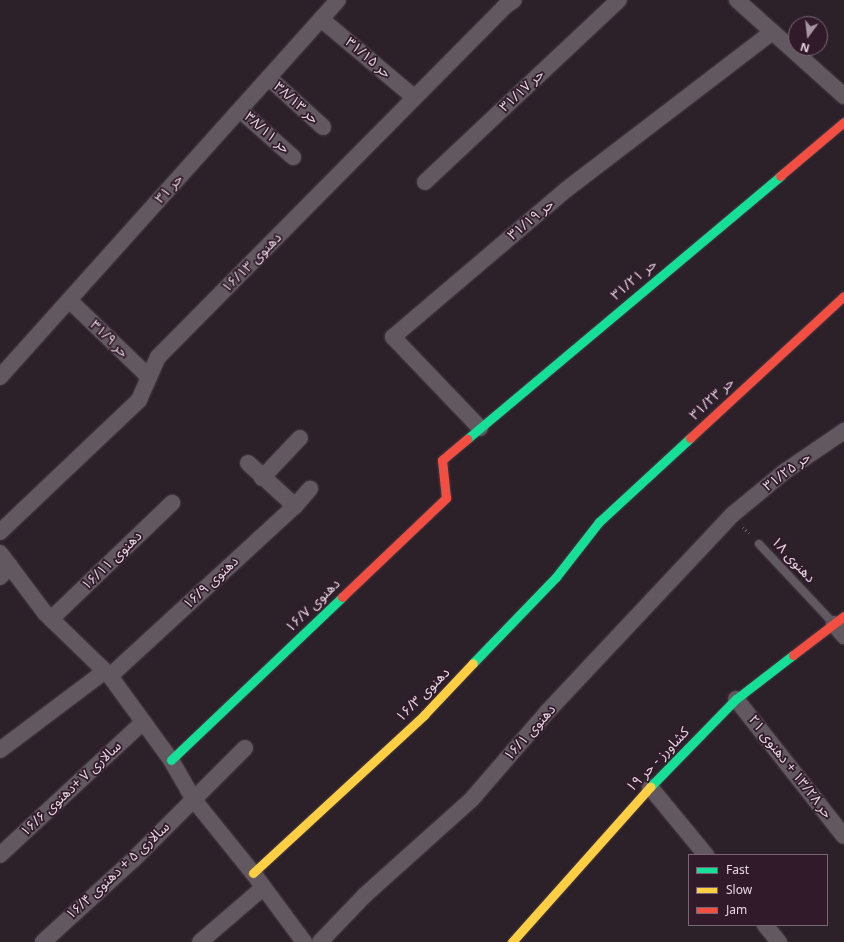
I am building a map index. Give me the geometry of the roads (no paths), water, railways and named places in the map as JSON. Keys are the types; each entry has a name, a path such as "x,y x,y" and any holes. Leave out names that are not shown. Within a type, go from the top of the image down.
{"street":[{"name":"حر ۳۱","path":"0,377 338,0"},
{"name":"دهنوی ۱۶/۱۳","path":"0,532 139,400 158,357 504,7 514,0"},
{"name":"حر ۳۱/۱۷","path":"425,182 619,0"},
{"path":"737,0 844,96"},
{"name":"حر ۳۱/۱۵","path":"321,19 414,98"},
{"name":"حر ۳۱/۱۹","path":"480,428 393,337 567,189 772,32"},
{"name":"حر ۳۸/۱۳","path":"269,78 323,128"},
{"name":"حر ۳۸/۱۱","path":"240,110 294,157"},
{"name":"حر ۳۱/۲۱","path":"442,460 844,122"},
{"name":"حر ۳۱/۲۳","path":"599,522 844,296"},
{"name":"حر ۳۱/۹","path":"69,300 149,377"},
{"name":"حر ۳۱/۲۵","path":"732,515 784,472 844,431"},
{"path":"262,478 300,438"},
{"name":"دهنوی ۱۶/۷","path":"171,760 446,498 442,460"},
{"path":"248,463 262,478 295,506"},
{"name":"دهنوی ۱۶/۹","path":"0,750 107,674 295,506 310,489"},
{"name":"دهنوی ۱۶/۱۱","path":"51,619 172,503"},
{"name":"دهنوی ۱۶/۱","path":"320,942 365,894 472,799 548,712 732,515"},
{"name":"دهنوی ۱۶/۳","path":"253,872 424,715 556,577 599,522"},
{"path":"0,553 5,572 107,674 171,760 194,800 253,872 304,942"},
{"name":"کشاورز - حر ۱۹","path":"514,941 650,787 736,699 841,626"},
{"name":"حر ۱۳/۲۸ + دهنوی ۲۱","path":"736,699 844,836"},
{"name":"سالاری ۷ +دهنوی ۱۶/۶","path":"0,855 143,722"},
{"name":"سالاری ۵ + دهنوی ۱۶/۴","path":"43,942 134,860 245,748"},
{"path":"650,787 705,854"},
{"path":"200,942 264,887"},
{"path":"766,926 779,942"}],"lane":[{"name":"دهنوی ۱۸","path":"760,544 841,626"}]}
